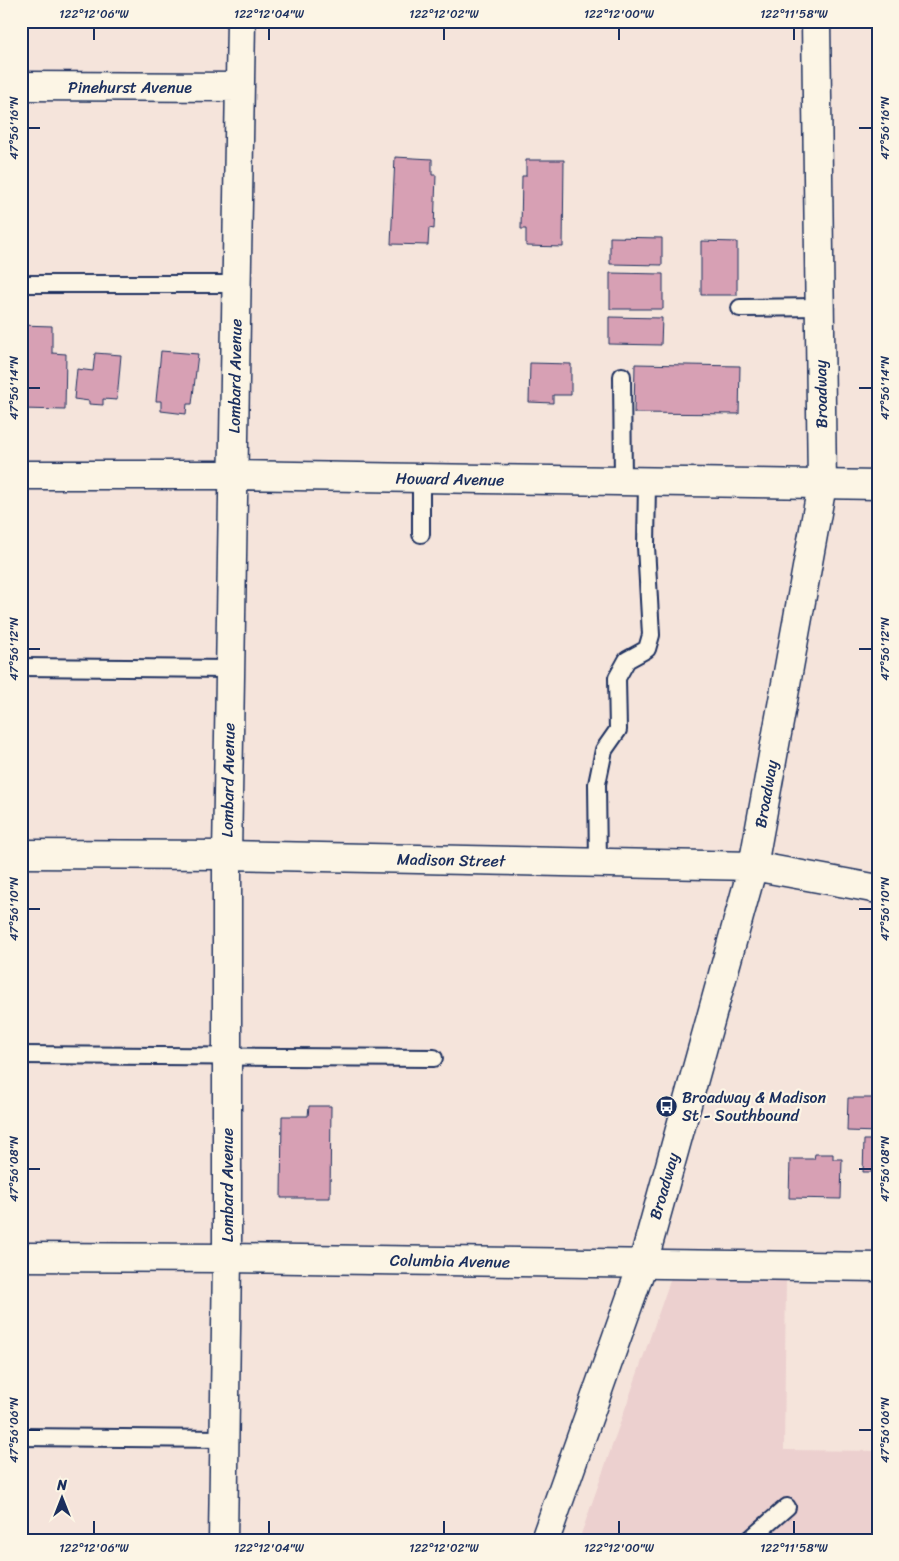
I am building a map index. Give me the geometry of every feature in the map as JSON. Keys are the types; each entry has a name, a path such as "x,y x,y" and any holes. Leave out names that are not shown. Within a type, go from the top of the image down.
{"street":[{"name":"Lombard Avenue","path":"223,1540 230,669 242,21"},
{"name":"Broadway","path":"545,1540 643,1263 753,866 822,485 816,21"},
{"name":"Pinehurst Avenue","path":"21,86 240,87"},
{"name":"Howard Avenue","path":"21,475 234,475 878,485"},
{"name":"Madison Street","path":"21,854 228,855 753,866 878,889"},
{"name":"Columbia Avenue","path":"21,1257 878,1267"}],"lane":[{"path":"21,284 237,284"},
{"path":"740,308 820,307"},
{"path":"598,863 597,784 604,750 618,730 617,678 626,660 647,649 651,635 646,546 635,482 622,376"},
{"path":"421,478 421,534"},
{"path":"21,667 230,669"},
{"path":"21,1055 434,1058"},
{"path":"21,1437 224,1439"},
{"path":"749,1540 787,1507"}],"shaded area":[{"path":"672,1275 786,1277 784,1450 878,1451 878,1540 579,1540"}],"building":[{"path":"395,157 432,159 432,175 436,175 434,229 429,228 428,245 391,244"},
{"path":"526,160 564,160 563,247 526,246 526,229 521,229 522,176 526,176"},
{"path":"610,237 662,238 662,265 610,264"},
{"path":"701,241 737,242 737,295 701,295"},
{"path":"610,273 663,274 663,309 610,309"},
{"path":"609,317 662,318 661,345 609,344"},
{"path":"21,325 52,326 52,353 66,354 65,410 21,409"},
{"path":"161,351 198,354 192,404 187,404 186,414 161,411 161,401 156,401"},
{"path":"95,353 121,355 117,400 103,399 103,405 89,404 89,401 74,399 77,369 93,371"},
{"path":"530,363 571,364 571,395 553,395 553,403 529,402"},
{"path":"635,364 740,366 739,414 634,413"},
{"path":"848,1098 878,1098 878,1132 847,1131"},
{"path":"309,1106 331,1106 330,1198 281,1198 282,1116 308,1116"},
{"path":"864,1140 878,1140 878,1172 863,1172"},
{"path":"815,1154 833,1154 833,1159 842,1159 841,1199 789,1198 790,1159 814,1159"}],"place":[{"name":"Broadway & Madison St - Southbound","path":"666,1106"}]}
